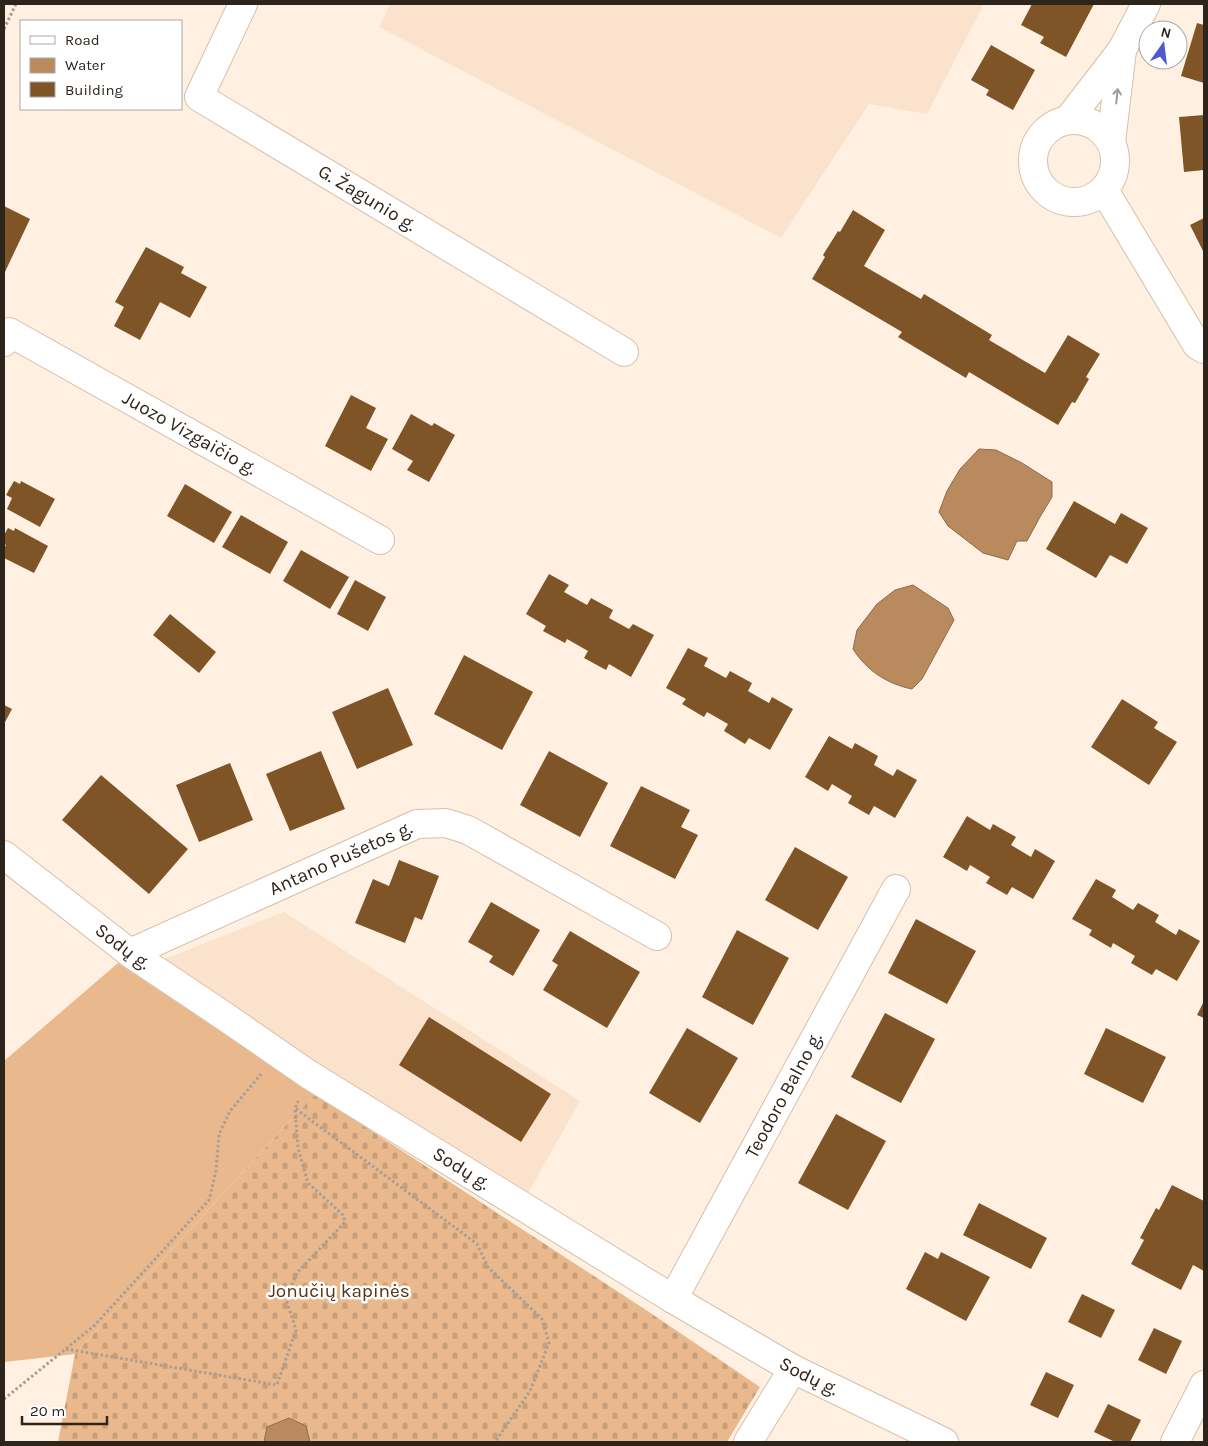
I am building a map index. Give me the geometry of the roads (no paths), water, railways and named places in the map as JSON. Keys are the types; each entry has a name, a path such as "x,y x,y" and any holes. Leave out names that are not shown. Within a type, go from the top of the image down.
{"street":[{"name":"G. Žagunio g.","path":"243,4 199,97 624,352"},
{"path":"1068,120 1122,50 1146,4"},
{"path":"1111,142 1122,50"},
{"path":"1068,120 1081,120 1093,124 1104,131 1111,142 1115,154 1115,167 1111,180 1104,190 1093,197 1081,202 1068,201 1056,197 1045,190 1038,179 1034,167 1034,154 1038,142 1045,131 1056,124 1068,120"},
{"path":"1104,190 1197,345 1204,349"},
{"name":"Juozo Vizgaičio g.","path":"4,342 9,332 380,540"},
{"name":"Antano Pušetos g.","path":"130,953 417,824 436,823 446,823 468,830 657,936"},
{"name":"Sodų g.","path":"4,855 130,953 308,1074 672,1299 792,1369 944,1442"},
{"name":"Teodoro Balno g.","path":"672,1299 896,889"},
{"path":"748,1442 792,1369"},
{"path":"1175,1442 1204,1385"}],"water":[{"path":"979,449 996,450 1022,463 1052,482 1052,497 1027,541 1017,541 1008,560 983,553 948,526 939,512 947,491 960,469"},
{"path":"913,585 948,608 954,620 922,679 912,689 894,684 878,675 858,657 853,649 857,630 877,604 895,590"},
{"path":"289,1418 306,1426 310,1442 264,1442 267,1427"}],"park label":[{"name":"Jonučių kapinės","path":"339,1291"}]}
